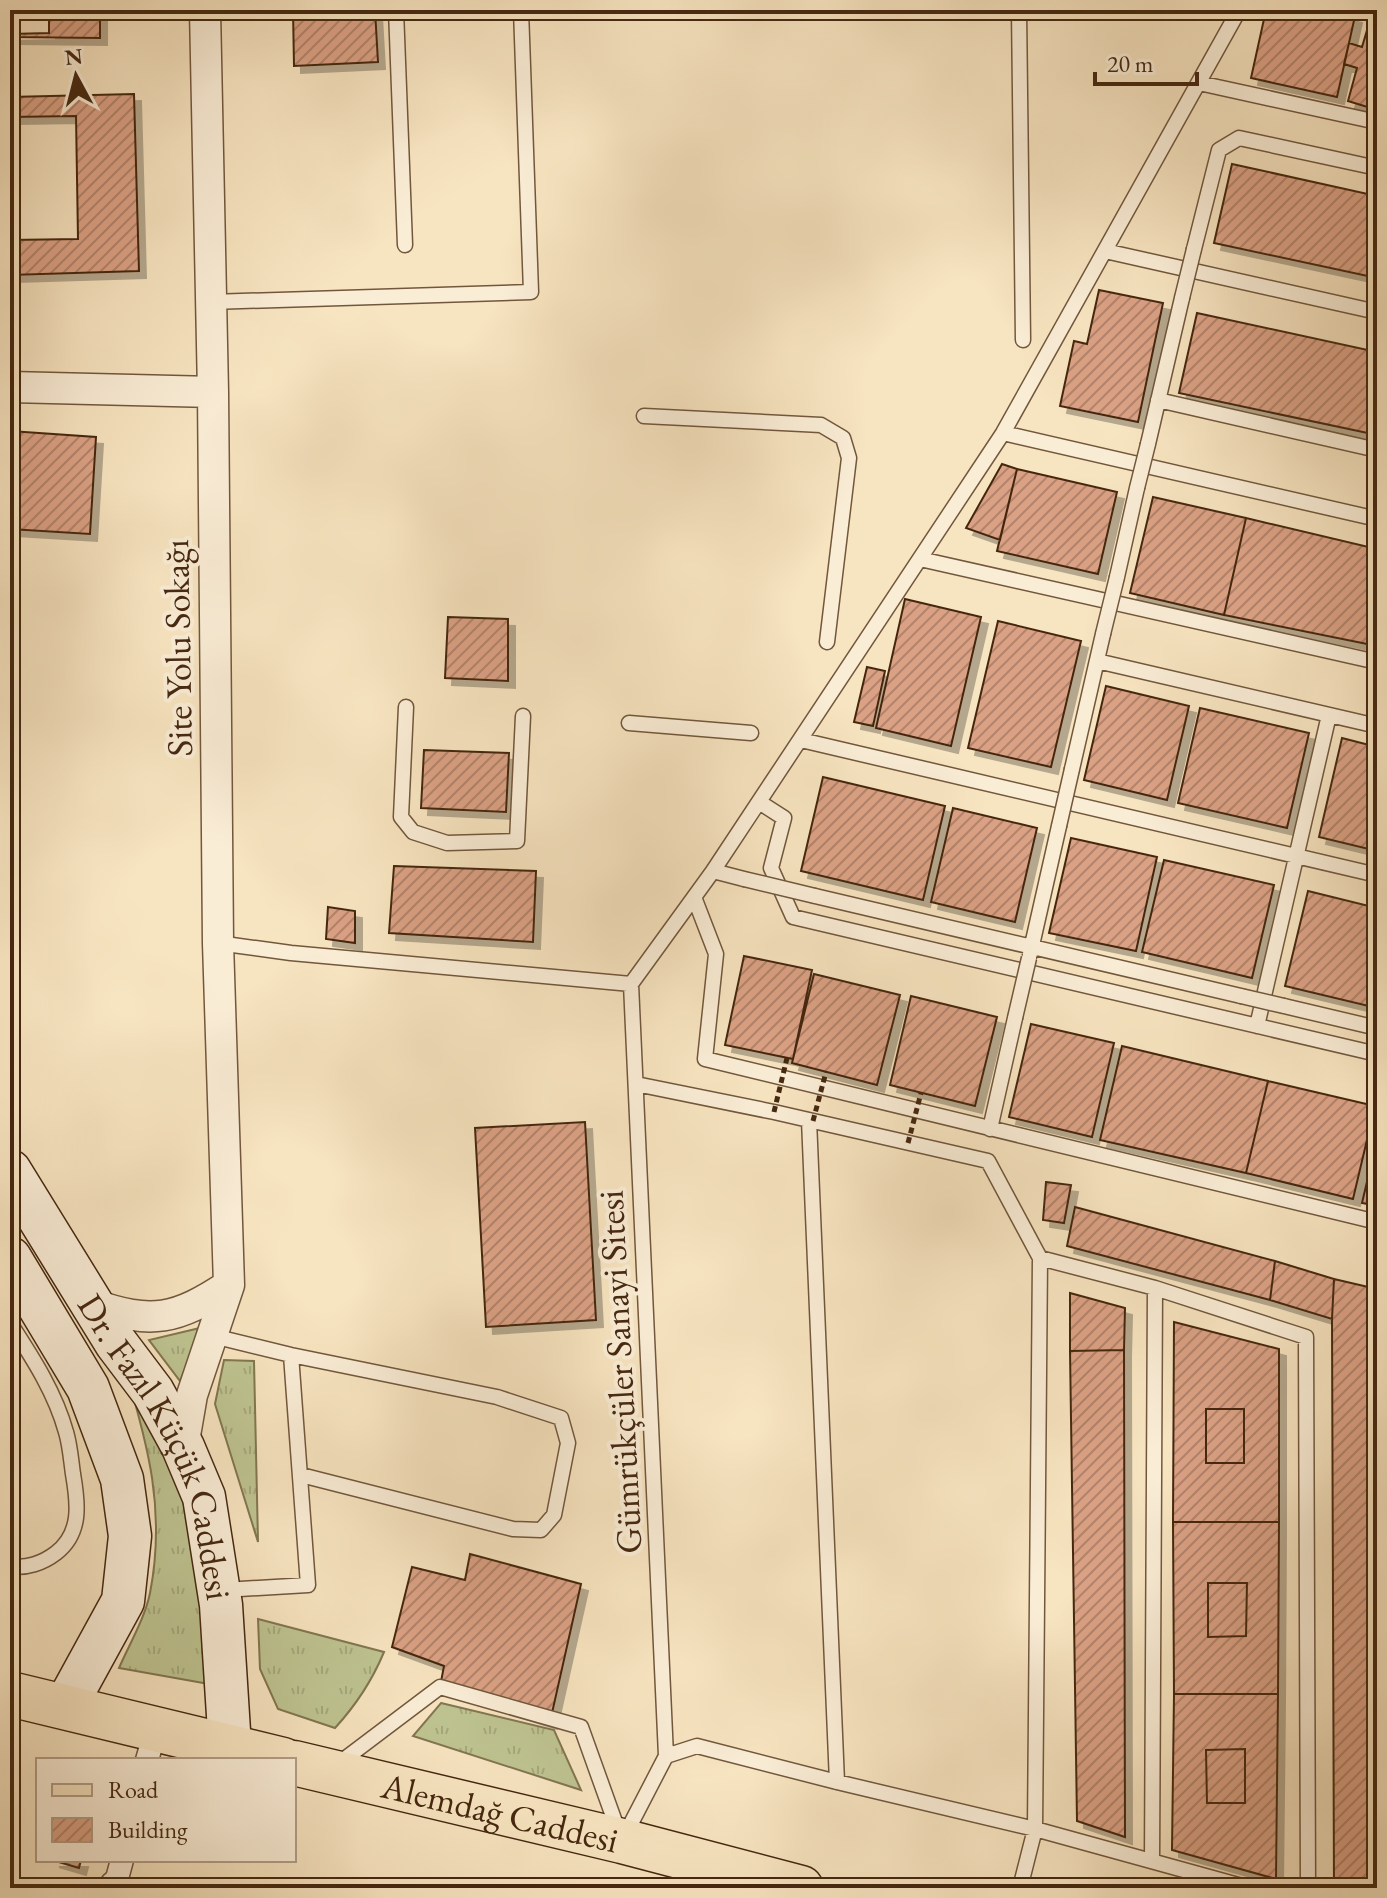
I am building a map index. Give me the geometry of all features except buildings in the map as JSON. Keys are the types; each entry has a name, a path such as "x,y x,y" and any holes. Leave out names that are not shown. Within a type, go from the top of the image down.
{"main road":[{"name":"Dr. Fazıl Küçük Caddesi","path":"10,1171 116,1343 153,1392 183,1447 204,1497 219,1590 230,1747"},
{"name":"Dr. Fazıl Küçük Caddesi","path":"10,1258 88,1388 122,1479 130,1536 123,1601 65,1707"},
{"path":"10,1694 65,1707 158,1750"},
{"path":"10,1721 158,1750 230,1747 275,1758"},
{"name":"Alemdağ Caddesi","path":"306,1769 622,1841 801,1888"}],"street":[{"name":"Site Yolu Sokağı","path":"183,1447 192,1395 229,1285 218,943 213,392 205,10"},
{"path":"10,387 213,392"},
{"path":"92,1304 125,1315 167,1316 206,1300 229,1285"}],"lane":[{"path":"396,10 405,245"},
{"path":"211,302 531,292 521,10"},
{"path":"1019,10 1023,340"},
{"path":"218,943 291,953 631,984 713,871 1003,433 1239,10"},
{"path":"1199,83 1377,122"},
{"path":"990,1129 1137,488 1219,150 1239,138 1377,168"},
{"path":"1105,251 1377,312"},
{"path":"1158,400 1377,450"},
{"path":"644,416 821,425 843,438 849,458 827,642"},
{"path":"1003,433 1377,519"},
{"path":"920,559 1377,662"},
{"path":"1097,661 1377,726"},
{"path":"406,707 401,817 413,832 447,843 517,841 523,716"},
{"path":"1257,1026 1329,715"},
{"path":"629,723 751,733"},
{"path":"801,740 1377,875"},
{"path":"759,802 784,818 771,868 793,917 1377,1054"},
{"path":"713,871 1030,952 1377,1028"},
{"path":"694,897 716,954 705,1059 1377,1222"},
{"name":"Gümrükçüler Sanayi Sitesi","path":"631,984 666,1756"},
{"path":"636,1084 988,1161 1040,1258 1035,1829 1020,1888"},
{"path":"811,1120 837,1782"},
{"path":"1040,1258 1155,1288 1306,1337 1308,1888"},
{"path":"1152,1861 1155,1288"},
{"path":"10,1323 41,1372 66,1432 78,1509 76,1525 59,1551 32,1565 10,1566"},
{"path":"213,1336 497,1397 561,1418 568,1443 554,1515 541,1530 513,1529 301,1475"},
{"path":"219,1590 308,1585 291,1355"},
{"path":"306,1769 440,1687 581,1727 622,1841"},
{"path":"622,1841 666,1756 697,1746 1035,1829 1249,1888"}],"path":[{"path":"774,1112 787,1058"},
{"path":"811,1120 826,1072"},
{"path":"908,1143 921,1093"}],"green space":[{"path":"204,1327 180,1381 149,1340"},
{"path":"224,1360 254,1361 258,1542 215,1404"},
{"path":"125,1368 174,1461 196,1559 209,1684 119,1668 148,1602 156,1534 147,1451"},
{"path":"258,1619 384,1652 363,1692 335,1728 278,1709 260,1669"},
{"path":"441,1703 554,1730 581,1790 413,1736"}]}
